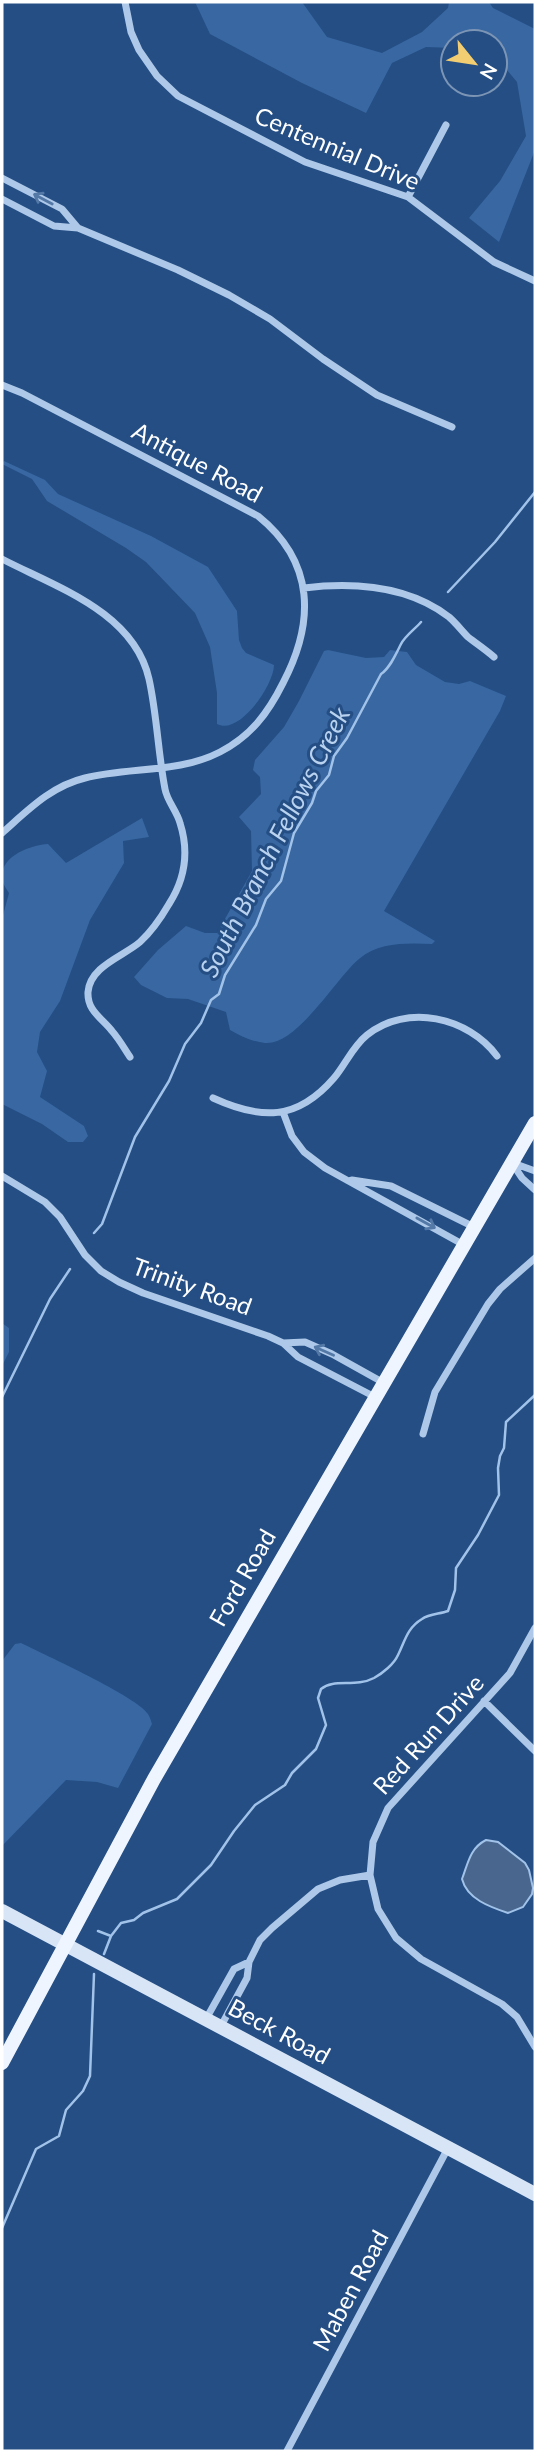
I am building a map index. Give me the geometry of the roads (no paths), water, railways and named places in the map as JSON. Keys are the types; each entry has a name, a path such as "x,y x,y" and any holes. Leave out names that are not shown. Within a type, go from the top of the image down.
{"main road":[{"name":"Ford Road","path":"2,2063 154,1779 535,1123"},
{"name":"Beck Road","path":"2,1911 535,2194"}],"street":[{"name":"Centennial Drive","path":"125,2 131,32 145,61 178,96 306,162 408,197 494,262 535,281"},
{"path":"408,197 446,125"},
{"path":"2,178 62,209 78,228"},
{"path":"14,205 23,189"},
{"path":"2,199 54,226 78,228 178,270 229,295 270,319 377,395 452,427"},
{"name":"Antique Road","path":"2,385 258,516 270,526 287,548 304,588 305,616 301,644 289,672 263,718 250,733 202,760 83,778 63,786 43,797 2,833"},
{"path":"2,559 92,606 116,624 137,648 148,676 165,791 180,822 186,849 184,869 169,906 141,941 105,965 93,978 88,991 90,1004 97,1017 110,1028 130,1057"},
{"path":"304,588 338,584 363,585 403,594 428,604 450,618 494,657"},
{"path":"213,1098 240,1110 284,1112 302,1105 317,1095 333,1078 366,1036 388,1024 410,1018 450,1021 469,1029 486,1041 497,1056"},
{"path":"284,1112 292,1136 304,1152 325,1168 464,1245"},
{"path":"512,1163 535,1171"},
{"path":"512,1163 522,1178 535,1190"},
{"name":"Trinity Road","path":"2,1176 45,1202 60,1217 85,1255 119,1282 143,1293 268,1336 283,1343 298,1357 375,1397"},
{"path":"345,1179 391,1186 474,1227"},
{"path":"396,1207 404,1192"},
{"path":"423,1434 435,1392 488,1304 500,1289 535,1258"},
{"name":"Trinity Road","path":"283,1343 305,1342 384,1383"},
{"name":"Red Run Drive","path":"535,1628 510,1673 388,1808 373,1842 370,1875 378,1909 396,1938 421,1959 502,2004 517,2017 535,2047"},
{"path":"484,1701 535,1751"},
{"path":"221,2026 247,1978 248,1962 260,1940 307,1897 329,1884 370,1875"},
{"path":"206,2019 234,1969 248,1962"},
{"name":"Maben Road","path":"287,2451 448,2148"}],"waterway":[{"name":"South Branch Fellows Creek","path":"448,592 495,542 535,492"},
{"name":"South Branch Fellows Creek","path":"94,1233 102,1224 135,1137 169,1081 185,1044 201,1023 211,1000 219,994 225,975 256,925 266,899 281,881 294,833 316,791 329,775 334,756 347,738 381,674 390,665 405,638 421,622"},
{"name":"South Branch Fellows Creek","path":"2,1397 50,1299 70,1269"},
{"path":"104,1954 111,1936 121,1923 134,1920 143,1913 177,1899 211,1865 255,1805 285,1785 292,1773 316,1749 326,1725 318,1698 321,1689 332,1684 367,1681 377,1676 394,1662 413,1626 428,1616 448,1611 455,1590 456,1568 478,1535 499,1495 498,1468 504,1448 506,1422 535,1395"},
{"name":"South Branch Fellows Creek","path":"98,1931 111,1936"},
{"path":"2,2228 36,2149 59,2136 66,2110 83,2091 90,2076 94,1974"}]}
